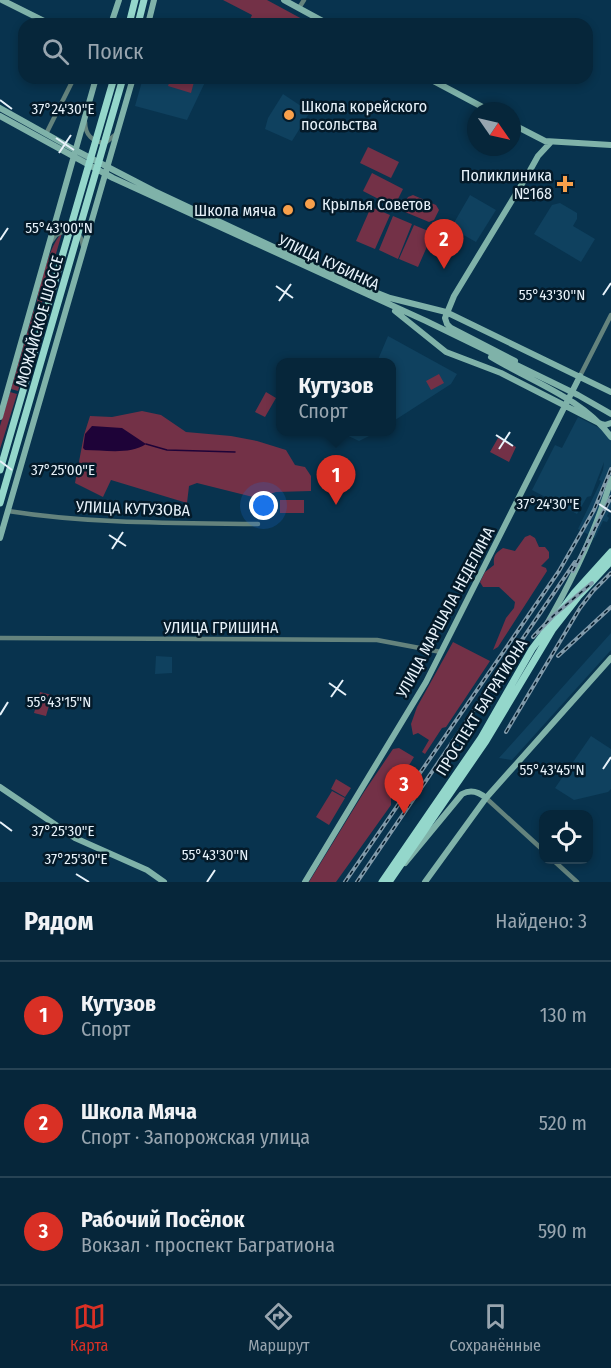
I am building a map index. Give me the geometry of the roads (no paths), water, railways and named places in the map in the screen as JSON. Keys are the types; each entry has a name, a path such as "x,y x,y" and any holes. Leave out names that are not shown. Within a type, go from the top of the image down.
{"main road":[{"path":"130,18 135,0"},
{"path":"140,18 144,0"},
{"name":"МОЖАЙСКОЕ ШОССЕ","path":"0,470 112,84"},
{"name":"МОЖАЙСКОЕ ШОССЕ","path":"0,503 121,84"},
{"name":"ПРОСПЕКТ БАГРАТИОНА","path":"389,882 481,738 532,649 574,593 611,552"},
{"name":"ПРОСПЕКТ БАГРАТИОНА","path":"382,882 486,741 553,629 611,561"}],"street":[{"path":"2,0 38,18"},
{"path":"113,18 118,0"},
{"path":"150,18 154,0"},
{"path":"285,0 317,18"},
{"path":"299,8 304,0"},
{"path":"46,134 71,84"},
{"path":"0,417 94,84"},
{"path":"0,538 131,84"},
{"path":"439,84 473,102"},
{"path":"0,108 46,134 74,154"},
{"path":"0,116 107,171 366,290 446,312 611,392"},
{"path":"84,116 85,130 93,140 110,141 118,129"},
{"path":"521,129 551,142 611,145"},
{"path":"536,137 541,144 538,156"},
{"path":"551,142 538,156 446,312 445,321 448,326 511,358 536,378 581,407 611,437"},
{"path":"595,144 611,150"},
{"name":"УЛИЦА КУБИНКА","path":"107,171 466,340 536,378"},
{"path":"48,246 56,235 68,229 82,239 83,252"},
{"path":"374,298 401,315 440,349 501,373 601,424 611,423"},
{"name":"УЛИЦА МАРШАЛА НЕДЕЛИНА","path":"305,882 426,682 611,315"},
{"path":"466,340 536,378 611,414"},
{"path":"532,649 565,593 582,558 611,479"},
{"name":"УЛИЦА КУТУЗОВА","path":"8,511 149,522 258,524"},
{"name":"УЛИЦА ГРИШИНА","path":"0,638 377,640 441,652"},
{"path":"425,882 486,798 610,662"},
{"path":"0,787 75,838 147,870 164,882"},
{"path":"389,882 438,825 458,797 465,792 480,793 539,847"},
{"path":"557,864 577,882"}],"waterway":[{"path":"146,444 167,450 235,452"}],"railway":[{"path":"345,882 559,571 594,510 611,469"},
{"path":"573,571 611,497"},
{"path":"357,882 575,562"},
{"path":"506,732 580,608 611,573"},
{"path":"533,637 553,616 592,583"},
{"path":"558,656 611,607"}],"place":[{"name":"Школа корейского посольства","path":"289,115"},
{"name":"Поликлиника №168","path":"565,184"},
{"name":"Крылья Советов","path":"310,204"},
{"name":"Школа мяча","path":"288,210"},
{"name":"Школа Мяча","path":"444,269"},
{"name":"Кутузов","path":"336,505"},
{"name":"Рабочий Посёлок","path":"404,814"}]}
